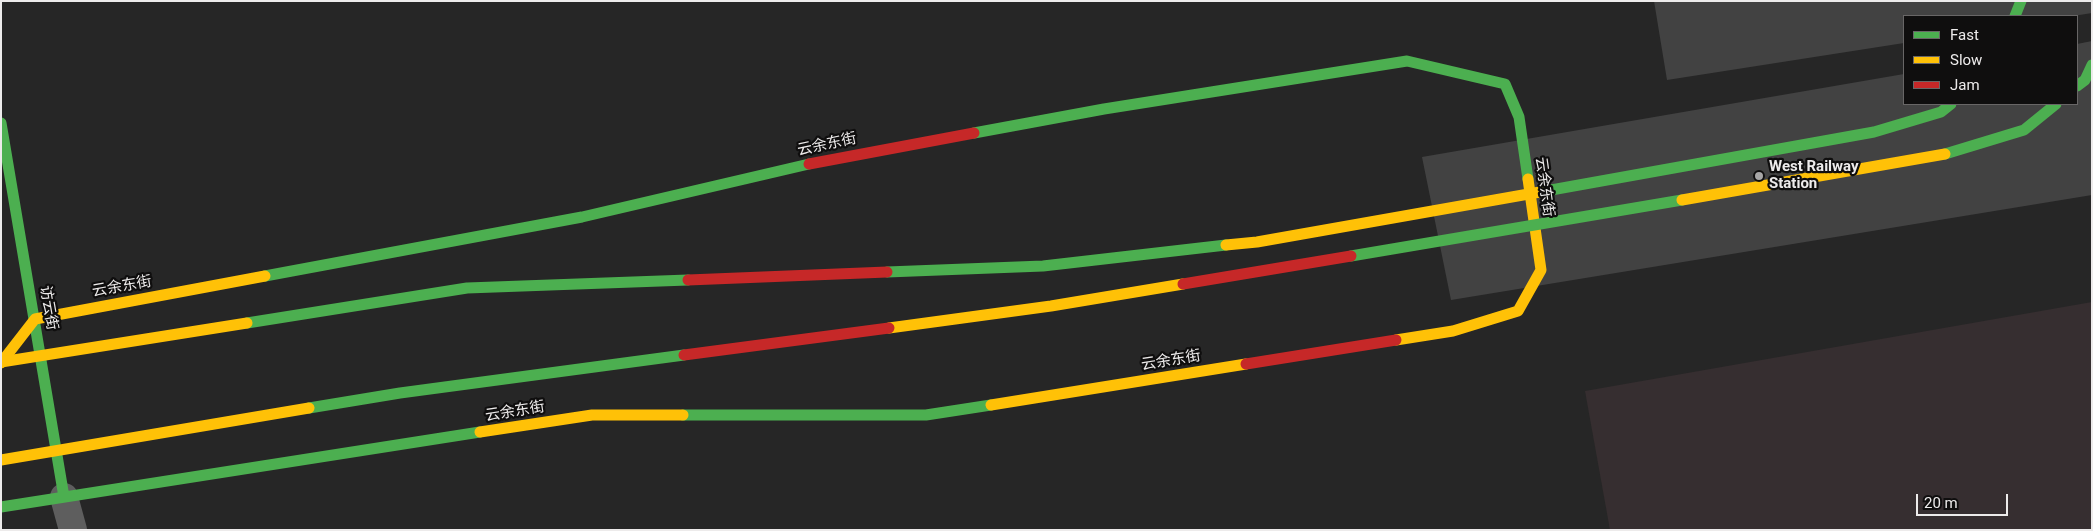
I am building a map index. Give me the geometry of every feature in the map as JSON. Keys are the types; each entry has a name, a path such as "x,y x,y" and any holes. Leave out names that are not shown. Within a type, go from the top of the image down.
{"main road":[{"path":"2015,15 2021,1"},
{"name":"云余东街","path":"1,507 592,416 926,415 1452,331 1518,311 1541,270 1518,117 1505,84 1407,60 1104,109 830,159 582,217 35,318"},
{"path":"2078,85 2085,80 2092,65"},
{"path":"1,363 467,288 1043,266 1257,242 1874,132 1941,112 1950,105"},
{"path":"1,460 400,392 1051,306 1926,159 2024,130 2055,105"},
{"name":"访云街","path":"1,123 64,497"},
{"path":"1,363 35,318"}],"street":[{"path":"64,497 74,530"}],"shaded area":[{"path":"2092,302 2092,530 1610,530 1585,391"}],"building":[{"path":"1654,1 2092,1 2092,13 2078,15 1903,15 1903,43 1667,80"},
{"name":"West Railway Station","path":"2092,41 2092,195 1451,300 1422,157 1903,74 1903,105 2078,105 2078,44"}],"traffic: fast":[{"path":"2015,15 2021,1"},
{"path":"974,133 1104,109 1407,61 1505,84 1519,117 1528,179"},
{"path":"2078,85 2085,80 2092,65"},
{"path":"1540,192 1874,132 1941,112 1950,105"},
{"path":"1945,154 2024,130 2055,105"},
{"path":"1,123 64,497"},
{"path":"265,276 582,217 809,164"},
{"path":"1351,256 1682,200"},
{"path":"887,272 1043,266 1226,245"},
{"path":"247,323 467,288 688,280"},
{"path":"309,408 400,393 684,355"},
{"path":"683,415 926,415 991,405"},
{"path":"1,507 480,432"}],"traffic: slow":[{"path":"1682,200 1945,154"},
{"path":"1396,340 1453,331 1518,311 1541,270 1528,179"},
{"path":"1226,245 1257,242 1540,192"},
{"path":"1,363 35,319 265,276"},
{"path":"889,328 1051,306 1183,284"},
{"path":"1,362 247,323"},
{"path":"991,405 1246,364"},
{"path":"1,460 309,408"},
{"path":"480,432 592,415 683,415"}],"traffic: jam":[{"path":"809,164 974,133"},
{"path":"1183,284 1351,256"},
{"path":"688,280 887,272"},
{"path":"684,355 889,328"},
{"path":"1246,364 1396,340"}],"place":[{"name":"West Railway Station","path":"1759,176"}]}
